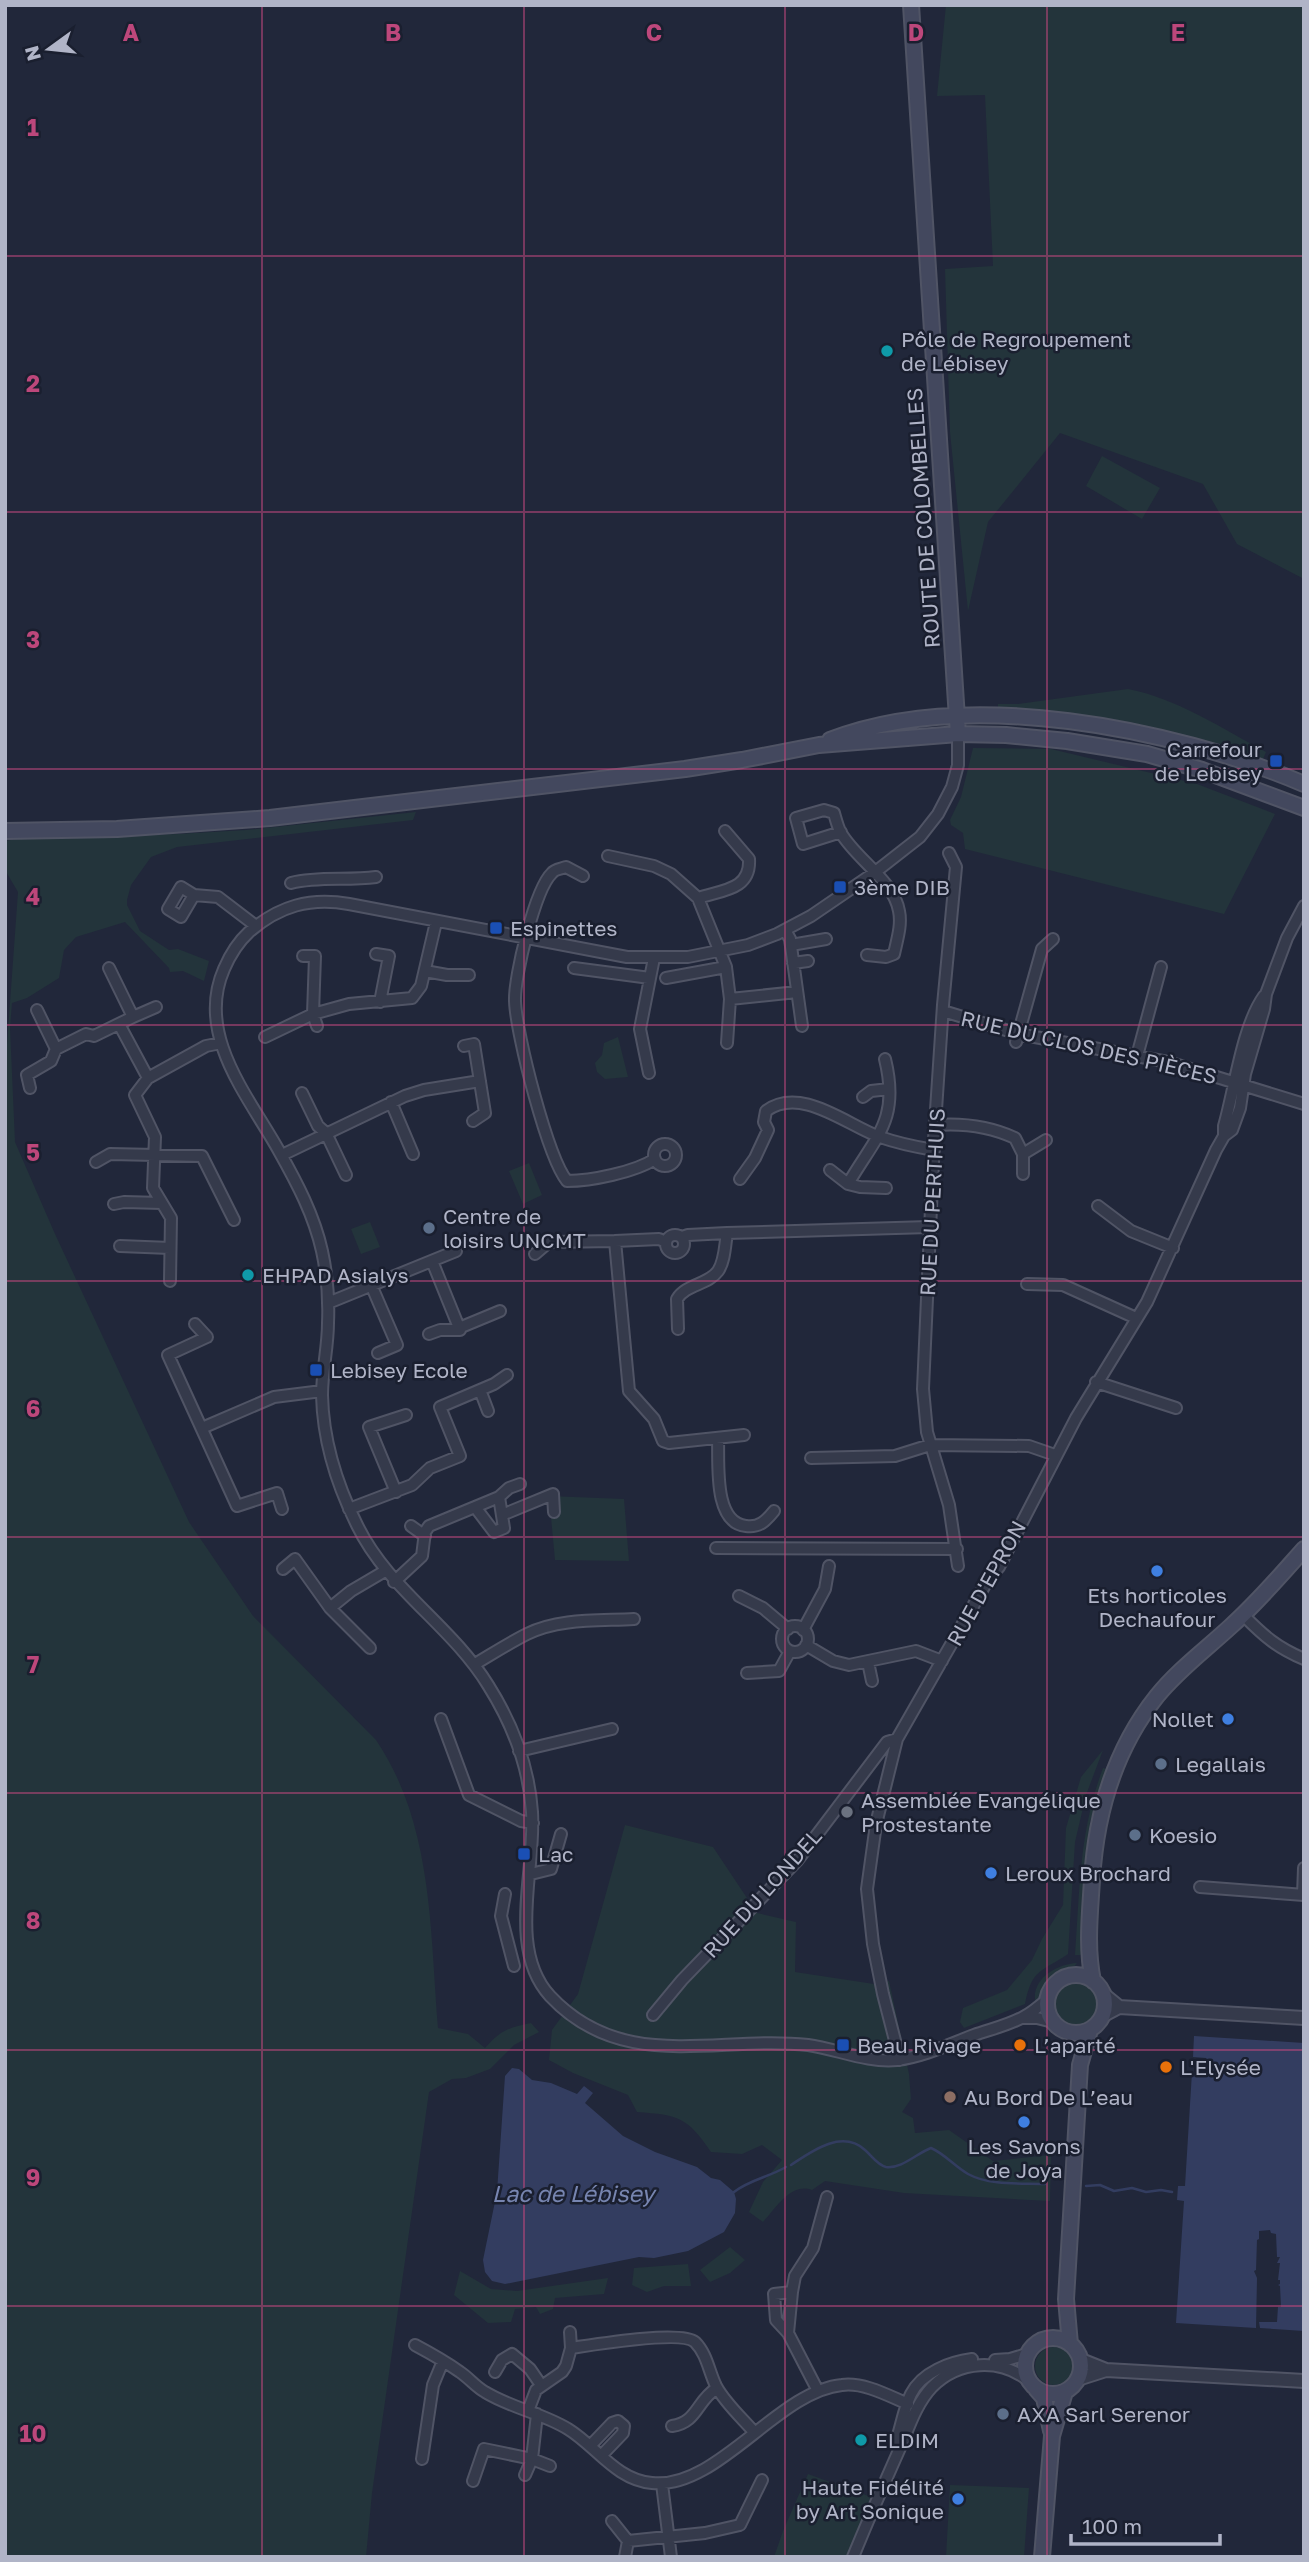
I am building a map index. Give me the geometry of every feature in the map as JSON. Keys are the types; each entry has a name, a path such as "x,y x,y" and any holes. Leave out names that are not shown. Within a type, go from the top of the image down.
{"main road":[{"name":"ROUTE DE COLOMBELLES","path":"911,5 958,734"},
{"path":"819,745 871,727 957,717 1028,718 1127,730 1176,741 1304,784"},
{"path":"5,831 117,829 270,818 706,766 819,745 958,734 1031,737 1129,751 1202,770 1304,808"},
{"path":"1093,1981 1088,1940 1093,1856 1100,1810 1123,1749 1158,1695 1177,1674 1243,1615 1304,1549"},
{"path":"1072,1975 1082,1961 1088,1940"},
{"path":"1070,2344 1066,2299 1080,2064 1090,2030 1102,2016 1105,2005 1103,1994 1093,1981 1072,1975 1058,1981 1049,1993 1048,2012 1080,2064"},
{"path":"1059,2027 1073,2033 1090,2030"},
{"path":"1052,2436 1044,2398 1033,2385 1025,2368 1027,2354 1035,2344 1047,2338 1059,2323 1066,2299"},
{"path":"1042,2557 1052,2436 1065,2392 1078,2379 1081,2360 1070,2344 1059,2338 1047,2338"},
{"path":"1033,2385 1050,2394 1065,2392"}],"street":[{"path":"958,734 958,765 952,787 943,807 920,837 874,873 785,930 748,945 688,957 627,957 328,900 294,904 256,926 242,939 230,956 220,979 215,1010 221,1043 228,1062 282,1155 303,1196 317,1233 325,1266 328,1303 322,1391 324,1419 333,1465 349,1509 365,1541 385,1571 475,1664 500,1705 519,1751 529,1787 533,1822 526,1927 528,1949 534,1968 549,1994 578,2018 608,2036 642,2045 807,2045 866,2058 900,2060 1022,2018 1047,2000"},
{"path":"698,898 741,884 747,878 749,859 725,831"},
{"path":"841,832 882,879 899,911 899,932 894,954 886,957 867,955"},
{"name":"RUE DU PERTHUIS","path":"949,853 956,867 943,1011 929,1227 923,1389 930,1446 949,1505 958,1566"},
{"path":"608,856 654,866 671,874 698,898 726,967 730,999 727,1043"},
{"path":"583,876 566,867 553,871 546,881 526,937 515,998 524,1055 561,1174 567,1181 627,1170 646,1165 655,1159"},
{"path":"291,883 305,879 350,880 376,877"},
{"path":"349,904 350,880"},
{"path":"194,895 218,897 256,926"},
{"name":"RUE D'EPRON","path":"900,2060 880,1982 867,1889 876,1824 897,1739 989,1578 999,1567 1055,1455 1147,1302 1224,1136 1224,1126 1264,1009 1266,994 1287,938 1304,906"},
{"path":"265,1037 315,1020 349,1004 412,998 421,986 436,922"},
{"path":"785,930 791,945 802,1026"},
{"path":"791,945 825,939"},
{"path":"1017,1038 1042,949 1053,939"},
{"path":"376,954 389,957 380,1002"},
{"path":"303,956 315,956 315,1020"},
{"path":"649,1073 640,1029 653,958"},
{"path":"793,963 808,961"},
{"path":"666,978 726,967"},
{"path":"1137,1056 1161,967"},
{"path":"109,968 133,1017"},
{"path":"575,968 650,978"},
{"path":"425,971 469,975"},
{"path":"730,999 797,992"},
{"path":"30,1088 27,1075 51,1061 57,1049 86,1034 94,1036 156,1007"},
{"path":"37,1010 57,1049"},
{"name":"RUE DU CLOS DES PIÈCES","path":"943,1011 1017,1038 1137,1056 1239,1083 1304,1104"},
{"path":"119,1024 148,1078"},
{"path":"170,1282 170,1219 153,1188 155,1137 129,1095 148,1078 206,1046 221,1043"},
{"path":"464,1046 474,1044 485,1113 472,1121"},
{"path":"848,1184 869,1147 879,1137 889,1114 890,1089 885,1059"},
{"path":"282,1155 391,1102 424,1090 480,1081"},
{"path":"863,1097 871,1091 890,1089"},
{"path":"302,1093 318,1126 326,1133 346,1175"},
{"path":"391,1102 413,1154"},
{"path":"740,1178 768,1130 764,1115 774,1107 792,1103 810,1106 879,1137 934,1150"},
{"path":"936,1125 974,1125 996,1129 1015,1138 1023,1154 1023,1174"},
{"path":"1023,1154 1046,1140"},
{"path":"96,1162 110,1154 154,1156 203,1150 234,1220"},
{"path":"830,1170 848,1184 886,1188"},
{"path":"114,1204 162,1203"},
{"path":"1098,1206 1131,1231 1173,1248"},
{"path":"535,1254 549,1242 659,1239 666,1242 671,1253 680,1253 685,1245 682,1237 688,1235 929,1227"},
{"path":"678,1329 677,1299 688,1288 716,1273 727,1233"},
{"path":"615,1241 629,1391 654,1419 663,1440 669,1443 744,1435"},
{"path":"120,1245 170,1248"},
{"path":"328,1303 456,1251"},
{"path":"432,1261 459,1328"},
{"path":"1027,1284 1063,1285 1136,1318"},
{"path":"372,1287 397,1345 378,1353"},
{"path":"429,1334 440,1330 460,1330 459,1328 500,1311"},
{"path":"195,1324 207,1337 168,1355 237,1506 277,1493 282,1509"},
{"path":"349,1509 412,1485 429,1468 460,1456 440,1407 507,1375"},
{"path":"1097,1382 1176,1408"},
{"path":"480,1390 488,1411"},
{"path":"202,1428 274,1397 322,1391"},
{"path":"396,1492 369,1427 406,1415"},
{"path":"718,1438 722,1504 730,1520 737,1525 750,1527 764,1522 774,1511"},
{"path":"811,1458 895,1456 930,1446 1029,1446 1055,1455"},
{"path":"394,1582 427,1558 425,1536 429,1526 499,1497 509,1488 520,1484"},
{"path":"502,1516 552,1489 554,1512"},
{"path":"475,1507 494,1532 504,1528 499,1497"},
{"path":"411,1526 425,1536"},
{"path":"716,1548 957,1549"},
{"path":"284,1569 295,1559 330,1608 369,1648"},
{"path":"803,1630 825,1589 829,1566"},
{"path":"330,1608 351,1591 385,1571"},
{"path":"739,1596 763,1608 788,1629"},
{"path":"1243,1615 1278,1648 1304,1659"},
{"path":"475,1664 527,1634 546,1627 573,1622 634,1619"},
{"path":"796,1627 803,1630 807,1637 806,1645 801,1650 790,1651 783,1643 783,1635 788,1629 796,1627"},
{"path":"806,1645 833,1661 854,1666 916,1651 942,1661"},
{"path":"747,1673 779,1671 790,1651"},
{"path":"867,1662 872,1681"},
{"path":"442,1719 469,1796 521,1821 533,1822"},
{"path":"519,1751 612,1730"},
{"name":"RUE DU LONDEL","path":"653,2015 682,1979 797,1861 887,1742 897,1739"},
{"path":"531,1874 551,1869 561,1834"},
{"path":"1200,1887 1303,1895 1304,1868"},
{"path":"505,1894 501,1916 514,1966"},
{"path":"505,1931 526,1927"},
{"path":"1103,1994 1119,2007"},
{"path":"1102,2016 1119,2007 1304,2018"},
{"path":"1022,2018 1037,2018 1059,2027"},
{"path":"788,2333 795,2276 813,2248 827,2197"},
{"path":"792,2292 774,2294 776,2320 788,2333 818,2391"},
{"path":"525,2474 532,2459 536,2390 562,2372 569,2359 570,2332"},
{"path":"571,2348 676,2336 689,2338 702,2352 717,2388 755,2432"},
{"path":"415,2345 443,2361 483,2391 562,2426 632,2478 662,2484 700,2472 818,2391 845,2384 873,2390 911,2408"},
{"path":"495,2372 502,2360 512,2354 530,2369 541,2385"},
{"path":"876,2501 898,2452 911,2408 911,2394 920,2382 943,2366 967,2360 1010,2360 1027,2354"},
{"path":"1081,2360 1106,2370 1304,2381"},
{"path":"422,2459 433,2385 443,2361"},
{"path":"853,2557 911,2408 932,2387 962,2368 981,2365 1006,2367 1033,2385"},
{"path":"1078,2379 1106,2370"},
{"path":"672,2426 683,2424 692,2416 706,2394 717,2388"},
{"path":"590,2446 612,2423 618,2421 624,2426 623,2432 601,2456"},
{"path":"473,2481 484,2449 532,2459 550,2466"},
{"path":"628,2541 669,2538 740,2525 762,2480"},
{"path":"662,2484 671,2557"},
{"path":"612,2521 628,2541 625,2557"}],"shaded area":[{"path":"946,5 1304,5 1304,579 1237,544 1203,484 1060,433 988,522 968,611 950,432 945,269 993,266 985,95 937,96"},
{"path":"1102,456 1160,488 1142,519 1086,486"},
{"path":"1128,689 1164,699 1199,715 1266,752 1263,759 1217,743 1201,743 1174,734 1098,718 998,711 998,704 1018,704"},
{"path":"973,748 1051,749 1197,784 1275,814 1224,914 965,849 963,833 951,825 950,820 961,797"},
{"path":"416,812 413,820 177,847 151,857 131,885 127,905 140,931 169,950 178,949 209,961 204,981 183,971 170,972 125,922 76,937 64,950 59,978 27,998 12,1003 10,1028 15,1142 189,1522 253,1616 376,1740 395,1772 419,1842 430,1916 438,2028 468,2034 485,2048 501,2033 516,2026 531,2023 539,2032 514,2045 490,2069 466,2078 452,2079 429,2092 372,2493 366,2557 5,2557 5,1072 18,892 5,870 5,841 21,838 246,830"},
{"path":"618,1037 628,1077 605,1079 597,1072 595,1063 602,1055 604,1043"},
{"path":"529,1163 542,1195 523,1204 509,1171"},
{"path":"370,1222 380,1247 361,1254 351,1229"},
{"path":"549,1496 624,1499 629,1561 555,1560"},
{"path":"1103,1750 1086,1795 1075,1842 1068,1954 1039,1972 1031,1984 1025,2004 964,2028 960,2022 963,2008 1007,1990 1032,1960 1063,1905 1066,1828 1081,1777"},
{"path":"1103,1768 1107,1769 1090,1822 1082,1949 1081,1955 1075,1955 1085,1838"},
{"path":"625,1825 713,1847 757,1913 796,1922 795,1972 874,1984 889,1981 909,2074 911,2099 902,2112 913,2118 915,2133 949,2130 993,2161 1051,2155 1050,2201 904,2193 825,2181 812,2190 797,2190 791,2193 763,2222 749,2212 763,2182 782,2160 762,2145 742,2154 711,2152 695,2131 681,2120 637,2112 628,2095 573,2073 549,2060 552,2030 578,1994"},
{"path":"1077,1963 1051,1980 1036,2005 1036,1988 1040,1981 1061,1966"},
{"path":"1076,1981 1092,1988 1099,2004 1092,2020 1076,2027 1060,2020 1053,2004 1060,1988"},
{"path":"730,2247 745,2260 730,2273 710,2282 700,2270"},
{"path":"688,2264 691,2286 664,2286 647,2292 632,2285 634,2268"},
{"path":"460,2271 491,2289 517,2291 608,2278 604,2294 555,2298 553,2309 540,2314 536,2307 515,2309 511,2322 488,2323 454,2295"},
{"path":"1054,2347 1067,2353 1073,2366 1067,2379 1054,2385 1041,2379 1035,2366 1041,2353"},
{"path":"808,2474 871,2497 852,2557 774,2557"},
{"path":"950,2485 1029,2488 1024,2557 946,2557"}],"water":[{"path":"1194,2036 1304,2043 1304,2331 1260,2328 1259,2322 1277,2322 1278,2307 1281,2307 1278,2285 1280,2263 1277,2263 1280,2257 1277,2257 1276,2234 1270,2230 1259,2231 1257,2240 1254,2271 1257,2278 1256,2328 1176,2323 1184,2201 1177,2200 1178,2186 1185,2186 1192,2072 1206,2072 1206,2058 1193,2057"},
{"name":"Lac de Lébisey","path":"512,2068 519,2069 532,2080 551,2083 577,2094 584,2086 593,2093 585,2103 623,2136 655,2152 697,2167 711,2178 720,2180 734,2192 736,2199 735,2213 724,2232 688,2251 654,2258 639,2257 505,2284 492,2281 485,2272 483,2260 497,2192 505,2076"}],"waterway":[{"path":"791,2165 827,2144 837,2142 856,2144 886,2167 904,2163 931,2148 977,2178 1006,2183 1045,2184"},
{"path":"734,2192 786,2167"},
{"path":"1086,2186 1100,2185 1114,2191 1132,2188 1146,2192 1172,2192"}],"place":[{"name":"Pôle de Regroupement de Lébisey","path":"887,351"},
{"name":"Carrefour de Lebisey","path":"1276,761"},
{"name":"3ème DIB","path":"840,887"},
{"name":"Espinettes","path":"496,928"},
{"name":"Centre de loisirs UNCMT","path":"429,1228"},
{"name":"EHPAD Asialys","path":"248,1275"},
{"name":"Lebisey Ecole","path":"316,1370"},
{"name":"Ets horticoles Dechaufour","path":"1157,1571"},
{"name":"Nollet","path":"1228,1719"},
{"name":"Legallais","path":"1161,1764"},
{"name":"Assemblée Evangélique Prostestante","path":"847,1812"},
{"name":"Koesio","path":"1135,1835"},
{"name":"Lac","path":"524,1854"},
{"name":"Leroux Brochard","path":"991,1873"},
{"name":"Beau Rivage","path":"843,2045"},
{"name":"L’aparté","path":"1020,2045"},
{"name":"L'Elysée","path":"1166,2067"},
{"name":"Au Bord De L’eau","path":"950,2097"},
{"name":"Les Savons de Joya","path":"1024,2122"},
{"name":"AXA Sarl Serenor","path":"1003,2414"},
{"name":"ELDIM","path":"861,2440"},
{"name":"Haute Fidélité by Art Sonique","path":"958,2499"}]}
